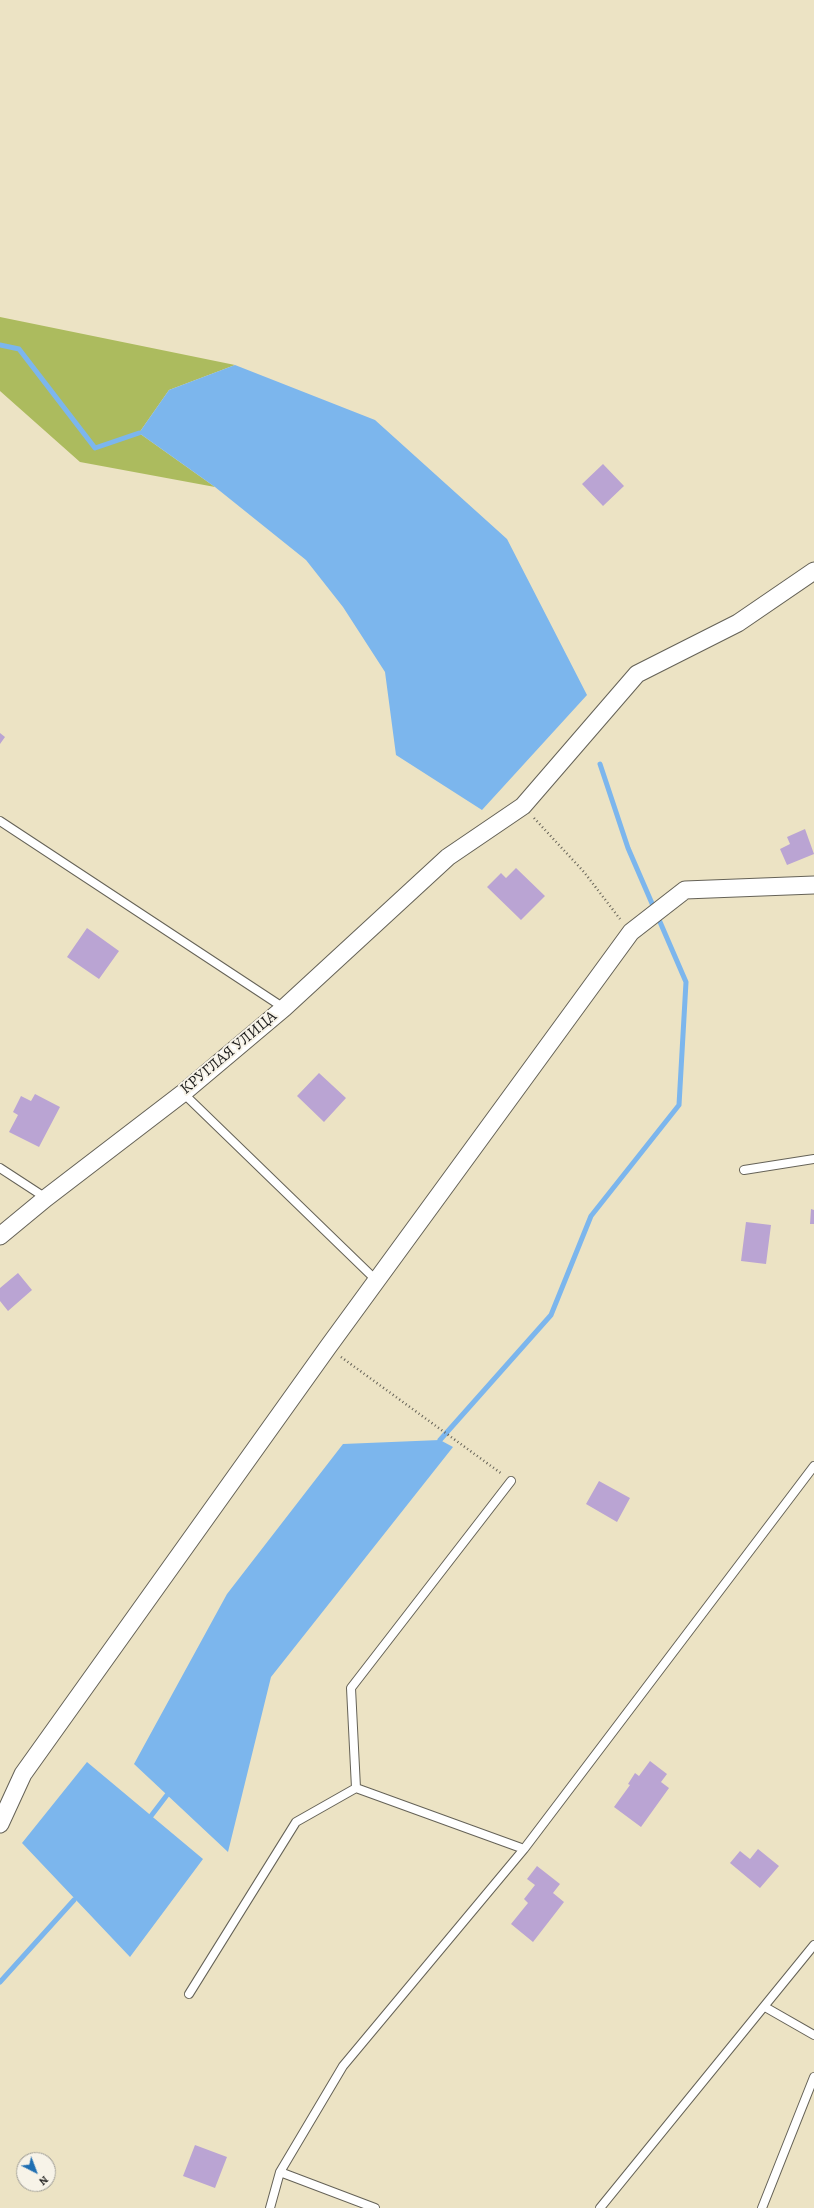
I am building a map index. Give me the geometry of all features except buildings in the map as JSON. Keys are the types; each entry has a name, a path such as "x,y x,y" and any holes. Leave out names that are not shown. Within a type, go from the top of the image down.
{"street":[{"name":"КРУГЛАЯ УЛИЦА","path":"0,1236 46,1198 183,1093 284,1008 448,857 523,806 637,674 738,623 814,571"},
{"path":"0,1824 23,1774 328,1347 631,932 686,890 814,885"}],"lane":[{"path":"0,821 284,1008"},
{"path":"183,1093 376,1281"},
{"path":"744,1170 814,1159"},
{"path":"0,1168 46,1198"},
{"path":"270,2208 280,2172 343,2066 524,1849 814,1466"},
{"path":"356,1788 351,1688 511,1481"},
{"path":"189,1994 296,1822 356,1788 524,1849"},
{"path":"600,2208 814,1945"},
{"path":"765,2007 814,2035"},
{"path":"762,2208 814,2077"},
{"path":"280,2172 376,2208"}],"path":[{"path":"523,806 584,872 631,932"},
{"path":"328,1347 511,1481"}],"green space":[{"path":"0,317 235,365 169,390 139,433 215,487 80,462 0,391"}],"water":[{"path":"235,365 375,420 507,539 587,695 482,810 396,755 385,672 343,607 306,560 215,487 139,433 169,390"},
{"path":"440,1440 453,1447 271,1677 228,1852 134,1764 227,1594 343,1444"},
{"path":"87,1762 203,1859 130,1957 22,1843"}],"waterway":[{"path":"0,345 19,349 95,448 139,433"},
{"path":"440,1440 551,1315 591,1216 679,1105 686,982 628,848 600,764"},
{"path":"151,1816 167,1795"},
{"path":"0,1982 74,1900"}]}
